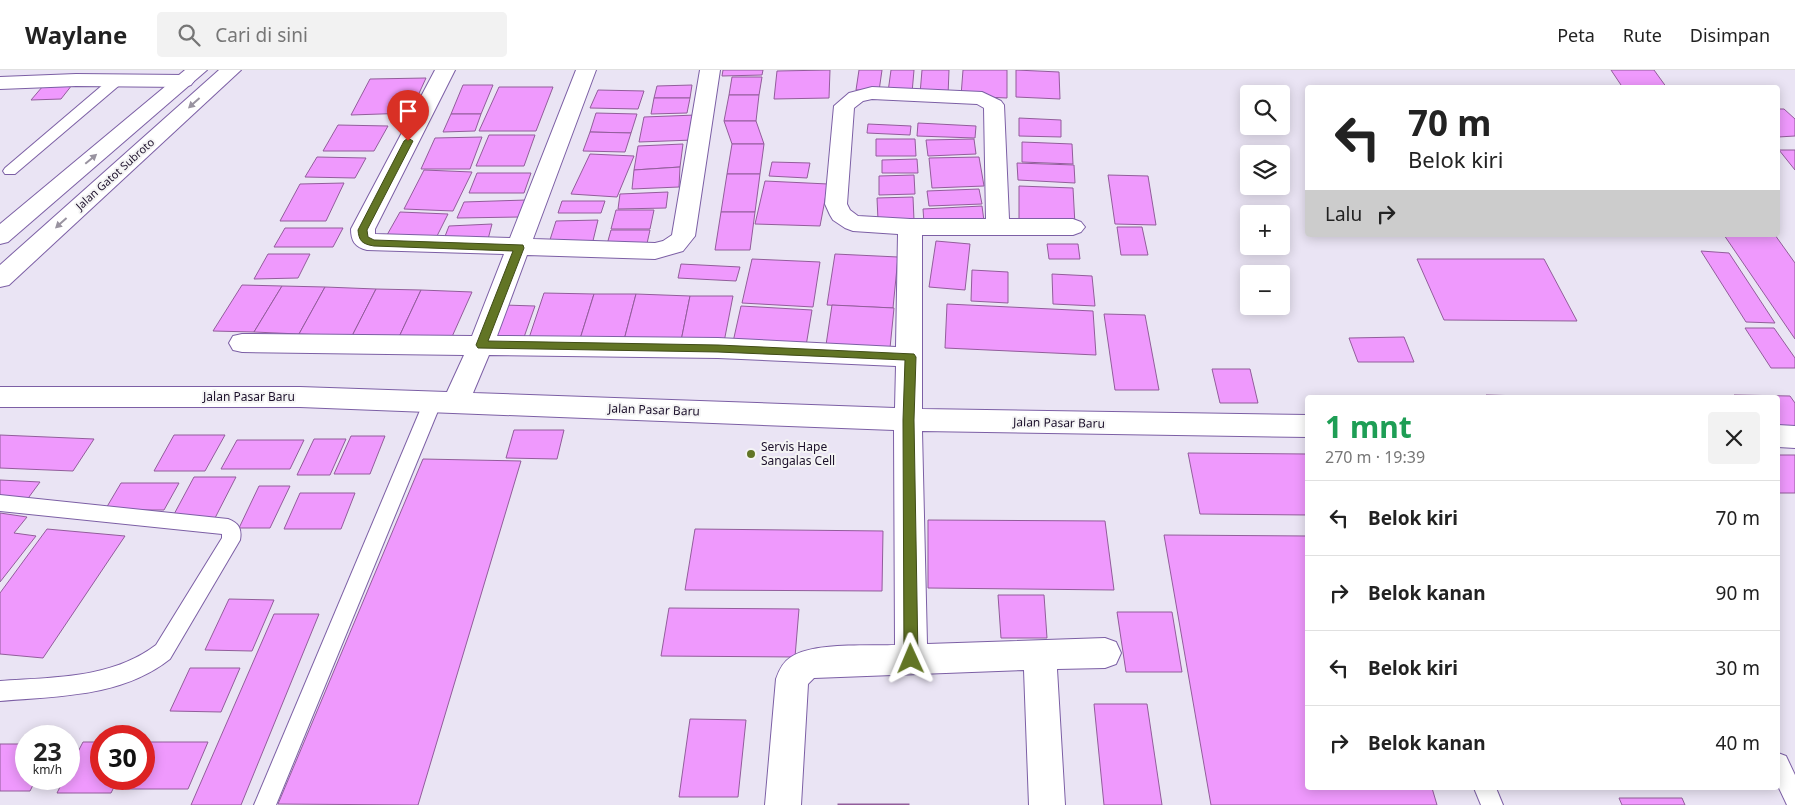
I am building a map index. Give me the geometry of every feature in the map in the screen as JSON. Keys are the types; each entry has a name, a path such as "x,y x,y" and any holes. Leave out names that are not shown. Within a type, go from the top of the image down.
{"street":[{"name":"Jalan Gatot Subroto","path":"4,270 231,70"},
{"path":"445,70 362,230 363,238 367,242 519,248 655,251 668,249 684,236 710,70"},
{"path":"444,402 481,345 586,70"},
{"name":"Jalan Gatot Subroto","path":"0,236 190,76"},
{"path":"0,84 190,76"},
{"path":"998,227 994,105 992,102 982,98 872,93 856,97 844,106 836,204 841,215 853,223 910,227 998,227 1073,227"},
{"path":"910,227 908,420 911,659"},
{"path":"242,342 718,348 910,357"},
{"name":"Jalan Pasar Baru","path":"0,397 300,397 908,420 1305,426"},
{"path":"1780,436 1795,437"},
{"path":"783,805 792,679 806,665 812,663 911,659 1104,653"},
{"path":"1040,656 1047,805"}],"lane":[{"path":"10,171 117,80"},
{"path":"264,805 444,402"},
{"path":"0,503 228,527 232,531 231,540 163,652 154,662 133,673 107,680 0,691"},
{"path":"1780,768 1795,798"},
{"path":"1486,790 1492,805"}],"building":[{"path":"723,70 763,70 762,75 722,76"},
{"path":"830,70 829,98 774,99 777,71"},
{"path":"859,70 882,70 879,91 856,90"},
{"path":"891,70 914,70 912,93 888,92"},
{"path":"922,70 949,70 948,96 920,94"},
{"path":"963,70 1007,70 1007,98 961,96"},
{"path":"1016,70 1059,72 1060,99 1016,97"},
{"path":"1611,70 1654,70 1665,85 1621,85"},
{"path":"732,77 762,77 759,95 729,95"},
{"path":"426,78 410,113 351,115 370,79"},
{"path":"72,85 61,99 31,100 43,86"},
{"path":"463,85 493,85 481,114 451,114"},
{"path":"692,85 690,98 654,98 657,86"},
{"path":"499,87 553,87 536,131 479,131"},
{"path":"598,90 644,91 638,109 590,108"},
{"path":"729,95 759,95 756,121 724,121"},
{"path":"654,98 690,98 687,113 651,114"},
{"path":"1780,109 1784,109 1795,119 1795,136 1780,137"},
{"path":"596,113 637,114 631,133 590,132"},
{"path":"451,114 481,114 475,131 443,132"},
{"path":"696,115 693,140 639,142 644,117"},
{"path":"1019,118 1061,120 1061,137 1019,136"},
{"path":"724,121 756,121 764,144 732,144"},
{"path":"918,123 976,126 975,138 917,136"},
{"path":"868,124 911,126 910,135 867,133"},
{"path":"338,125 388,126 374,151 323,151"},
{"path":"590,132 631,133 625,152 583,151"},
{"path":"489,135 535,135 524,166 476,166"},
{"path":"482,137 470,169 421,169 435,138"},
{"path":"876,139 915,139 916,156 876,156"},
{"path":"974,139 976,154 928,156 926,140"},
{"path":"1022,142 1072,144 1073,164 1022,162"},
{"path":"683,144 680,167 634,170 638,146"},
{"path":"732,144 764,144 760,174 727,174"},
{"path":"1780,150 1795,150 1795,170 1780,151"},
{"path":"590,154 634,156 617,197 571,194"},
{"path":"317,157 366,158 355,178 305,177"},
{"path":"979,157 984,186 932,188 929,158"},
{"path":"917,159 918,173 882,173 882,160"},
{"path":"772,162 810,163 807,178 769,176"},
{"path":"1017,163 1074,165 1075,183 1018,180"},
{"path":"680,167 679,187 632,189 634,170"},
{"path":"424,170 472,172 453,211 404,209"},
{"path":"477,173 531,173 524,193 469,193"},
{"path":"727,174 760,174 755,212 721,212"},
{"path":"914,175 915,194 879,195 879,176"},
{"path":"1108,175 1148,176 1156,225 1115,224"},
{"path":"765,181 828,184 820,226 755,224"},
{"path":"344,183 326,221 280,221 300,184"},
{"path":"1019,186 1073,188 1075,225 1019,223"},
{"path":"979,189 982,204 929,206 927,191"},
{"path":"668,192 666,208 618,209 620,194"},
{"path":"913,197 914,220 878,220 877,198"},
{"path":"526,200 520,217 457,218 464,202"},
{"path":"562,201 605,201 601,213 558,213"},
{"path":"982,206 984,221 924,223 923,209"},
{"path":"616,210 654,210 650,229 611,229"},
{"path":"400,212 448,214 433,244 383,242"},
{"path":"721,212 755,212 750,250 715,250"},
{"path":"598,220 592,245 548,246 556,221"},
{"path":"492,224 487,243 442,244 449,226"},
{"path":"1117,227 1142,227 1148,255 1121,255"},
{"path":"285,228 343,228 333,247 274,247"},
{"path":"611,230 650,230 646,248 606,248"},
{"path":"1725,237 1776,237 1795,263 1795,339"},
{"path":"936,241 970,244 965,290 929,287"},
{"path":"1047,244 1078,244 1080,259 1049,259"},
{"path":"1701,251 1729,253 1775,323 1746,322"},
{"path":"268,254 310,254 298,278 254,279"},
{"path":"835,254 898,257 893,308 827,305"},
{"path":"752,259 820,262 813,307 742,303"},
{"path":"1417,259 1544,259 1577,321 1444,320"},
{"path":"681,264 740,267 736,281 678,278"},
{"path":"972,270 1008,272 1008,303 971,301"},
{"path":"1052,274 1092,276 1095,306 1053,304"},
{"path":"242,285 282,286 254,332 213,331"},
{"path":"282,286 325,287 299,334 254,332"},
{"path":"325,287 376,289 352,336 299,334"},
{"path":"376,289 421,290 399,337 352,336"},
{"path":"421,290 472,292 451,339 399,337"},
{"path":"544,293 594,294 580,339 529,338"},
{"path":"594,294 636,294 624,340 580,339"},
{"path":"636,294 690,296 681,341 624,340"},
{"path":"690,296 733,296 724,342 681,341"},
{"path":"947,304 1093,311 1096,355 945,348"},
{"path":"504,305 535,306 523,340 491,340"},
{"path":"832,305 894,308 890,348 826,345"},
{"path":"741,306 812,310 806,346 733,342"},
{"path":"1104,314 1145,315 1159,390 1115,390"},
{"path":"1745,328 1774,328 1795,358 1795,368 1771,368"},
{"path":"1404,337 1414,362 1358,362 1349,338"},
{"path":"1212,369 1250,369 1258,403 1220,403"},
{"path":"1780,396 1790,396 1795,403 1795,427 1780,427"},
{"path":"514,430 564,430 557,459 506,458"},
{"path":"0,435 94,439 73,471 0,468"},
{"path":"174,435 225,435 205,471 154,471"},
{"path":"351,436 385,436 370,474 334,474"},
{"path":"314,439 346,439 330,475 297,475"},
{"path":"237,440 304,440 290,469 221,469"},
{"path":"1188,453 1305,454 1305,515 1200,514"},
{"path":"1780,455 1795,455 1795,493 1780,493"},
{"path":"423,459 521,461 418,805 278,804"},
{"path":"194,477 236,477 215,518 172,518"},
{"path":"0,480 40,482 26,501 0,499"},
{"path":"121,483 179,483 164,510 105,510"},
{"path":"259,486 290,486 270,528 239,528"},
{"path":"300,493 355,493 341,529 284,529"},
{"path":"0,513 27,517 14,533 36,536 0,582"},
{"path":"928,520 1105,521 1114,590 928,588"},
{"path":"47,529 125,536 43,658 0,654 0,593"},
{"path":"695,529 883,531 882,591 685,590"},
{"path":"1164,535 1305,536 1305,790 1433,790 1437,805 1211,805"},
{"path":"998,595 1044,595 1047,638 1001,638"},
{"path":"229,599 274,600 252,651 205,650"},
{"path":"669,608 799,609 795,657 661,656"},
{"path":"1117,612 1172,612 1182,672 1126,672"},
{"path":"274,614 319,614 241,805 191,805"},
{"path":"190,668 240,668 221,712 170,711"},
{"path":"1094,704 1147,704 1162,805 1104,805"},
{"path":"690,719 746,720 738,797 679,797"},
{"path":"83,742 90,742 90,790 112,790 111,793 57,793 58,790 80,790 80,748"},
{"path":"155,742 208,742 188,789 155,789"},
{"path":"0,744 15,744 15,790 30,790 0,791"},
{"path":"1619,798 1682,798 1685,805 1622,805"},
{"path":"909,804 909,805 838,805"}],"place":[{"name":"Servis Hape Sangalas Cell","path":"751,454"}],"route":[{"path":"408,141 362,230 363,238 367,242 374,243 519,248 481,345 718,348 910,357 908,420 911,659"}]}
